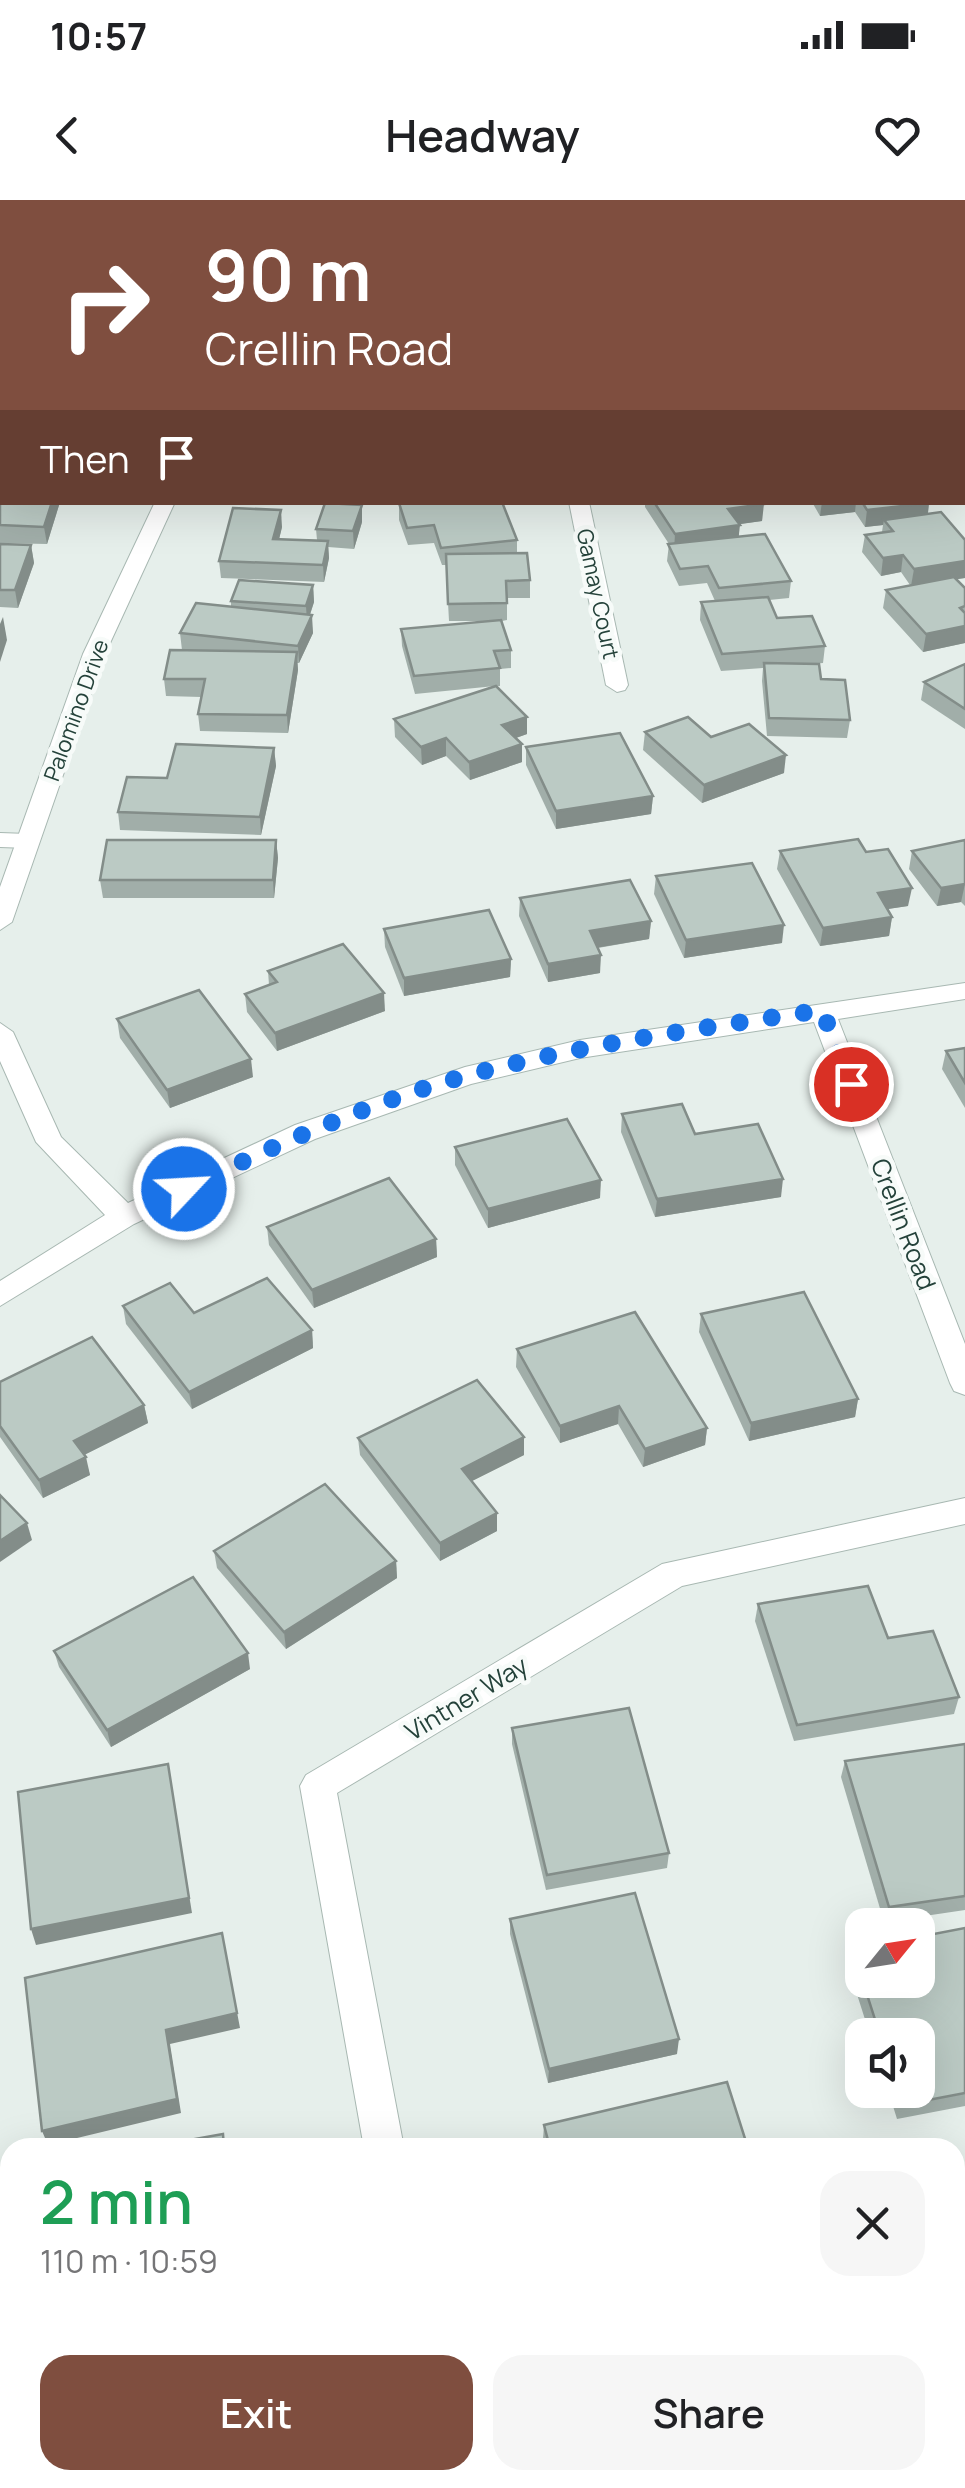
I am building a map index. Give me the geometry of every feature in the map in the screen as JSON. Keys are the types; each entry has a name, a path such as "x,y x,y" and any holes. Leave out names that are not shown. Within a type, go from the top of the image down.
{"street":[{"name":"Palomino Drive","path":"0,922 94,654 164,505"},
{"name":"Gamay Court","path":"580,505 618,686"},
{"path":"0,1295 124,1218 306,1132 466,1076 580,1049 965,991"},
{"name":"Crellin Road","path":"822,1010 965,1383"},
{"path":"0,1032 50,1142 124,1218"},
{"name":"Vintner Way","path":"382,2138 318,1786 674,1574 965,1511"}],"lane":[{"path":"0,840 28,841"}],"building":[{"path":"0,505 51,505 44,527 0,525"},
{"path":"324,505 362,505 353,531 316,529"},
{"path":"400,505 503,505 517,540 441,548 434,525 407,528"},
{"path":"656,505 757,505 728,509 740,525 675,534"},
{"path":"864,505 911,505 867,510"},
{"path":"233,508 281,510 273,539 328,541 323,565 219,561"},
{"path":"941,512 965,540 965,561 914,569 903,555 883,558 865,535 893,531 884,520"},
{"path":"765,534 791,581 719,588 708,566 680,569 668,544"},
{"path":"0,544 31,545 15,590 0,590"},
{"path":"527,553 530,580 506,581 507,603 448,604 446,554"},
{"path":"954,577 965,588 965,606 960,608 965,613 965,626 926,634 886,590"},
{"path":"239,580 313,585 306,606 231,601"},
{"path":"768,597 777,618 812,616 825,646 722,654 701,602"},
{"path":"196,603 312,615 298,646 180,633"},
{"path":"501,620 511,650 494,651 500,668 414,676 401,629"},
{"path":"170,650 297,652 287,715 198,714 205,679 164,679"},
{"path":"764,663 819,664 821,679 845,680 850,720 769,718"},
{"path":"965,664 965,709 924,682"},
{"path":"496,686 527,717 502,725 522,744 469,762 446,738 421,747 394,719"},
{"path":"688,717 711,737 749,724 786,755 704,785 645,732"},
{"path":"620,733 653,796 556,811 526,747"},
{"path":"176,744 274,748 260,817 118,812 127,777 167,778"},
{"path":"858,839 866,852 888,849 912,888 878,893 892,917 823,928 780,851"},
{"path":"107,840 276,840 273,880 100,880"},
{"path":"965,840 965,884 941,888 912,851"},
{"path":"752,863 784,925 686,940 656,876"},
{"path":"630,880 651,921 590,931 601,955 548,964 520,898"},
{"path":"489,910 511,959 404,978 384,929"},
{"path":"343,944 384,993 275,1033 245,994 277,982 268,971"},
{"path":"199,990 251,1059 167,1090 117,1019"},
{"path":"965,1048 965,1083 946,1051"},
{"path":"682,1104 695,1134 758,1124 783,1179 657,1199 622,1114"},
{"path":"567,1119 601,1180 488,1209 455,1147"},
{"path":"389,1178 436,1239 312,1290 267,1227"},
{"path":"267,1278 312,1330 189,1392 123,1306 170,1283 194,1313"},
{"path":"804,1292 858,1399 751,1423 701,1314"},
{"path":"635,1312 707,1428 645,1449 619,1406 560,1426 517,1349"},
{"path":"92,1337 144,1405 74,1441 86,1457 39,1480 0,1426 0,1382"},
{"path":"477,1380 524,1437 462,1469 497,1513 440,1543 358,1438"},
{"path":"325,1484 396,1561 284,1632 214,1551"},
{"path":"0,1495 27,1523 0,1541"},
{"path":"193,1577 248,1653 107,1730 54,1651"},
{"path":"868,1586 888,1638 933,1631 959,1697 797,1725 758,1604"},
{"path":"629,1708 669,1853 547,1875 512,1728"},
{"path":"965,1744 965,1896 889,1907 845,1761"},
{"path":"168,1764 189,1898 31,1929 18,1792"},
{"path":"635,1893 679,2039 549,2069 510,1919"},
{"path":"965,1928 965,2093 935,2099 935,2018 874,2018 868,1998 935,1998 935,1934"},
{"path":"222,1933 237,2013 166,2030 177,2099 42,2131 25,1978"},
{"path":"727,2082 745,2138 547,2138 544,2125"}],"route":[{"path":"184,1189 306,1132 466,1076 580,1049 822,1010 851,1084"}]}
